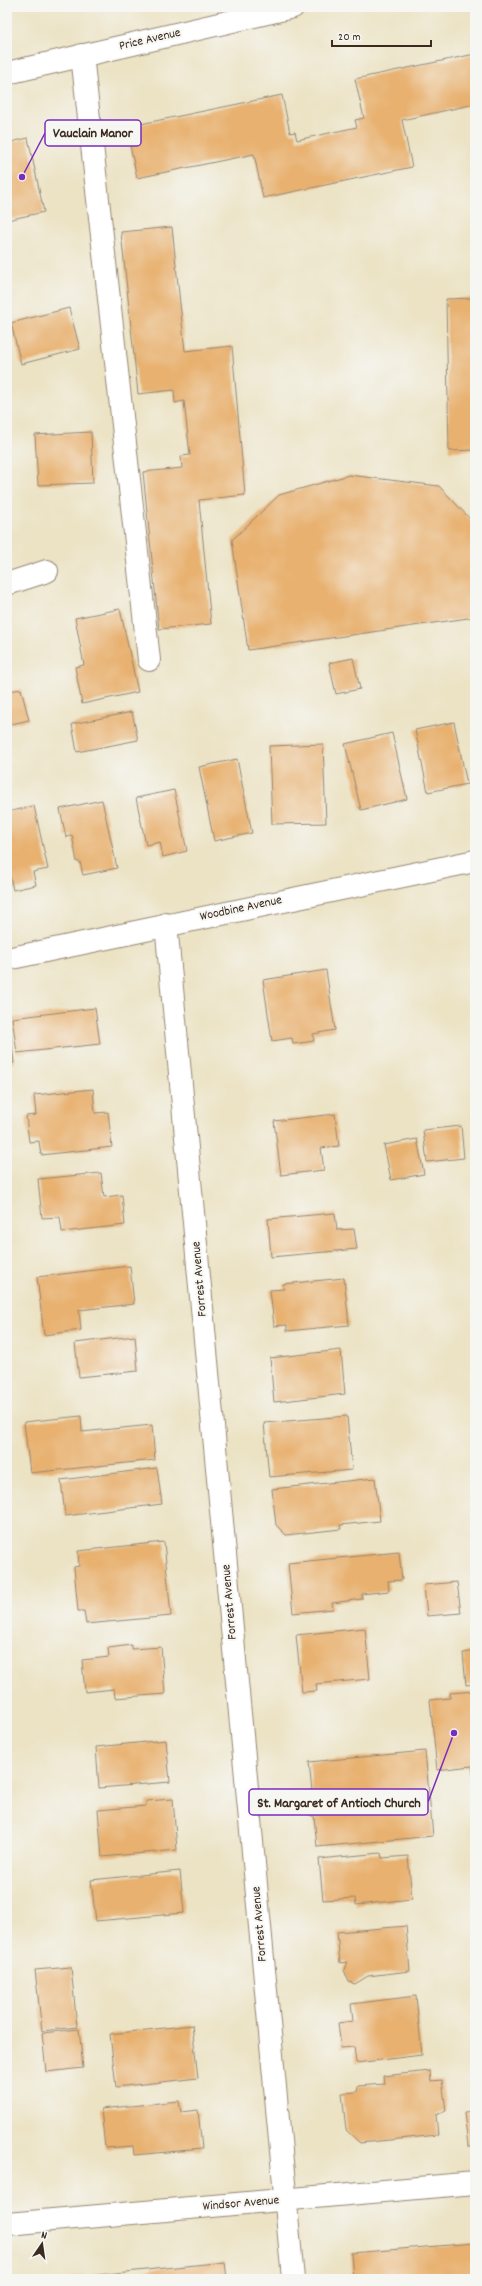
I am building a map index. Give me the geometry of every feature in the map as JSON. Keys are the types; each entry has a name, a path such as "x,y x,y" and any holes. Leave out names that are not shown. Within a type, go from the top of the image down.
{"street":[{"name":"Price Avenue","path":"7,73 293,7"},
{"path":"82,55 150,660"},
{"path":"7,584 47,571"},
{"name":"Woodbine Avenue","path":"7,959 166,924 475,861"},
{"name":"Forrest Avenue","path":"166,924 293,2279"},
{"name":"Windsor Avenue","path":"7,2224 475,2183"}],"building":[{"path":"475,54 475,104 402,120 412,167 263,198 254,154 137,178 126,127 282,95 290,133 295,132 297,140 357,127 355,120 364,118 355,79"},
{"path":"28,138 44,212 7,220 7,143"},
{"path":"172,227 185,351 232,346 245,495 199,500 211,624 159,629 143,472 182,468 181,456 190,455 184,401 175,403 174,390 138,394 121,232"},
{"path":"475,298 475,450 449,451 446,299"},
{"path":"69,308 80,349 21,364 11,323"},
{"path":"91,432 93,483 38,485 35,435"},
{"path":"349,475 439,486 474,523 475,617 248,650 232,540 279,495"},
{"path":"120,609 138,692 82,704 75,667 84,665 75,618"},
{"path":"353,658 360,689 336,694 329,663"},
{"path":"7,681 10,691 21,689 29,720 7,725"},
{"path":"132,712 138,740 77,752 72,724"},
{"path":"454,722 467,784 428,792 415,730"},
{"path":"392,733 407,799 361,810 345,744"},
{"path":"323,744 326,823 272,824 269,746"},
{"path":"237,759 252,833 214,841 199,767"},
{"path":"174,790 187,851 163,857 160,842 146,845 136,798"},
{"path":"102,800 117,868 83,875 80,862 77,862 72,835 66,837 60,809"},
{"path":"34,806 48,869 33,872 36,885 13,890 7,862 7,812"},
{"path":"326,970 335,1030 313,1034 314,1041 293,1044 292,1038 272,1041 263,980"},
{"path":"95,1008 100,1044 17,1053 12,1018"},
{"path":"7,1018 9,1018 14,1063 7,1064"},
{"path":"93,1089 95,1113 108,1112 112,1147 41,1155 39,1141 29,1142 26,1116 36,1115 34,1095"},
{"path":"335,1114 339,1146 321,1148 324,1170 281,1175 274,1121"},
{"path":"461,1126 464,1158 427,1162 423,1130"},
{"path":"417,1139 424,1174 391,1180 384,1145"},
{"path":"101,1173 104,1197 122,1195 125,1225 62,1232 60,1217 42,1218 38,1179"},
{"path":"335,1213 337,1230 354,1229 357,1249 271,1257 268,1219"},
{"path":"130,1266 134,1304 79,1310 81,1330 44,1335 37,1277"},
{"path":"344,1278 349,1325 287,1331 287,1325 274,1326 270,1290 284,1289 283,1284"},
{"path":"135,1336 138,1371 79,1377 75,1343"},
{"path":"341,1350 345,1394 274,1402 270,1358"},
{"path":"81,1416 82,1432 152,1425 155,1460 30,1473 24,1422"},
{"path":"347,1416 352,1470 269,1477 264,1423"},
{"path":"157,1468 162,1504 65,1516 61,1480"},
{"path":"375,1478 380,1521 340,1525 341,1529 286,1535 276,1525 272,1489"},
{"path":"164,1542 171,1616 86,1624 84,1611 78,1611 74,1567 79,1566 78,1551"},
{"path":"399,1552 402,1580 388,1581 389,1591 362,1594 362,1599 332,1603 333,1609 293,1613 288,1563"},
{"path":"457,1582 461,1613 427,1616 424,1585"},
{"path":"365,1628 370,1679 316,1684 317,1691 302,1692 296,1635"},
{"path":"132,1645 132,1649 161,1647 165,1694 115,1698 114,1689 85,1692 82,1660 109,1657 108,1648"},
{"path":"475,1651 475,1684 466,1685 463,1653"},
{"path":"475,1691 474,1781 472,1766 437,1770 430,1700 450,1698 450,1693"},
{"path":"166,1740 170,1782 99,1788 96,1747"},
{"path":"425,1751 433,1836 317,1847 314,1816 311,1816 308,1791 312,1791 309,1762"},
{"path":"173,1799 177,1850 102,1857 98,1810 146,1806 146,1801"},
{"path":"381,1853 382,1858 408,1856 412,1899 356,1905 355,1898 323,1900 319,1859"},
{"path":"180,1871 184,1913 96,1921 91,1880"},
{"path":"406,1926 410,1971 368,1976 355,1984 349,1982 344,1970 347,1962 340,1963 337,1932"},
{"path":"71,1967 77,2027 42,2031 35,1970"},
{"path":"416,1996 422,2055 356,2063 354,2047 341,2048 338,2023 353,2021 351,2004"},
{"path":"192,2025 198,2078 116,2087 110,2034"},
{"path":"79,2029 83,2068 46,2072 42,2033"},
{"path":"430,2071 431,2081 442,2080 446,2111 436,2115 438,2135 360,2143 346,2130 342,2093 357,2092 358,2086 384,2084 383,2076"},
{"path":"179,2101 181,2112 198,2110 202,2149 134,2155 133,2146 105,2148 101,2109"},
{"path":"475,2111 475,2146 468,2146 464,2112"},
{"path":"475,2243 475,2279 353,2279 351,2253"},
{"path":"225,2262 227,2279 68,2279 77,2277"}],"place":[{"name":"Vauclain Manor","path":"22,177"},
{"name":"St. Margaret of Antioch Church","path":"454,1733"}]}
